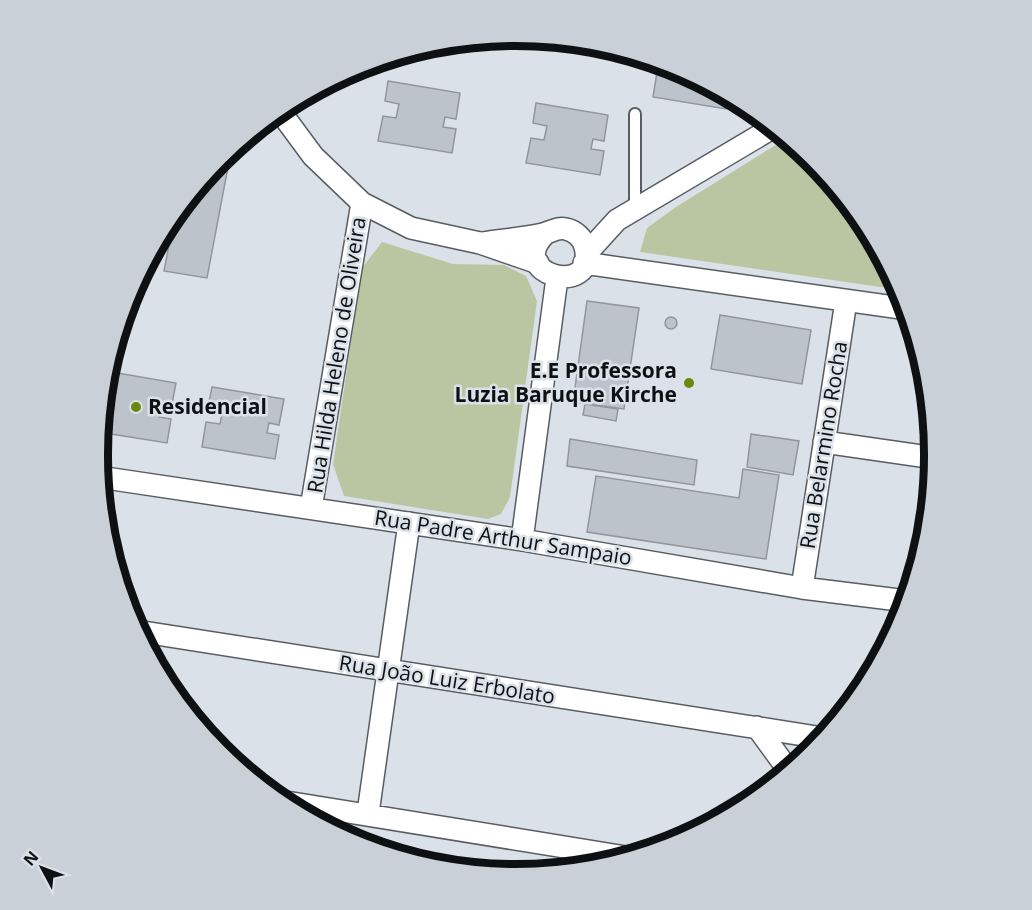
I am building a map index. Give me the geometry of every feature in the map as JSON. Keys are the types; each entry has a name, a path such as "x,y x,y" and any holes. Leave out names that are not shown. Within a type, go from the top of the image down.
{"street":[{"path":"285,118 313,156 362,203 411,228 480,243 538,263 549,275 557,278 573,275 617,220 766,132"},
{"name":"Rua Hilda Heleno de Oliveira","path":"311,508 362,203"},
{"path":"569,230 617,220"},
{"path":"480,243 546,233 561,228 569,230 582,239 585,259"},
{"path":"538,263 536,250 546,233"},
{"path":"585,259 896,308"},
{"path":"522,540 557,278"},
{"name":"Rua Belarmino Rocha","path":"802,588 846,301"},
{"path":"825,442 924,456"},
{"name":"Rua Padre Arthur Sampaio","path":"108,478 522,540 802,588 898,600"},
{"path":"368,813 409,523"},
{"name":"Rua João Luiz Erbolato","path":"149,633 812,736"},
{"path":"757,727 783,763"},
{"path":"304,804 606,854"}],"lane":[{"path":"635,114 635,208"}],"green space":[{"path":"779,143 805,166 840,206 870,251 888,288 640,252 647,228 676,207"},
{"path":"382,242 453,264 504,265 526,276 537,301 510,497 501,514 488,519 344,496 333,464 362,268"}],"building":[{"path":"657,72 697,89 727,105 726,109 653,97"},
{"path":"388,81 460,93 456,119 445,117 443,127 456,129 452,153 378,141 383,116 396,118 399,104 385,101"},
{"path":"536,103 608,115 604,141 593,139 591,149 604,151 600,175 526,163 531,138 544,140 547,126 533,123"},
{"path":"228,167 207,278 164,271 171,237 176,228 209,186"},
{"path":"587,301 639,308 624,409 573,402"},
{"path":"720,315 811,330 802,384 711,369"},
{"path":"671,317 677,323 671,329 665,323"},
{"name":"Residencial","path":"116,373 176,383 171,409 160,407 159,417 171,419 167,443 108,433"},
{"path":"212,387 284,399 279,425 269,423 267,433 279,435 275,459 202,447 206,422 220,424 223,410 208,407"},
{"path":"585,404 618,409 616,421 583,415"},
{"path":"751,434 799,441 793,475 747,467"},
{"path":"570,439 697,460 694,485 567,466"},
{"path":"743,469 779,475 766,559 587,532 596,476 739,498"}],"place":[{"name":"E.E Professora Luzia Baruque Kirche","path":"689,383"},
{"name":"Residencial","path":"136,407"}]}
